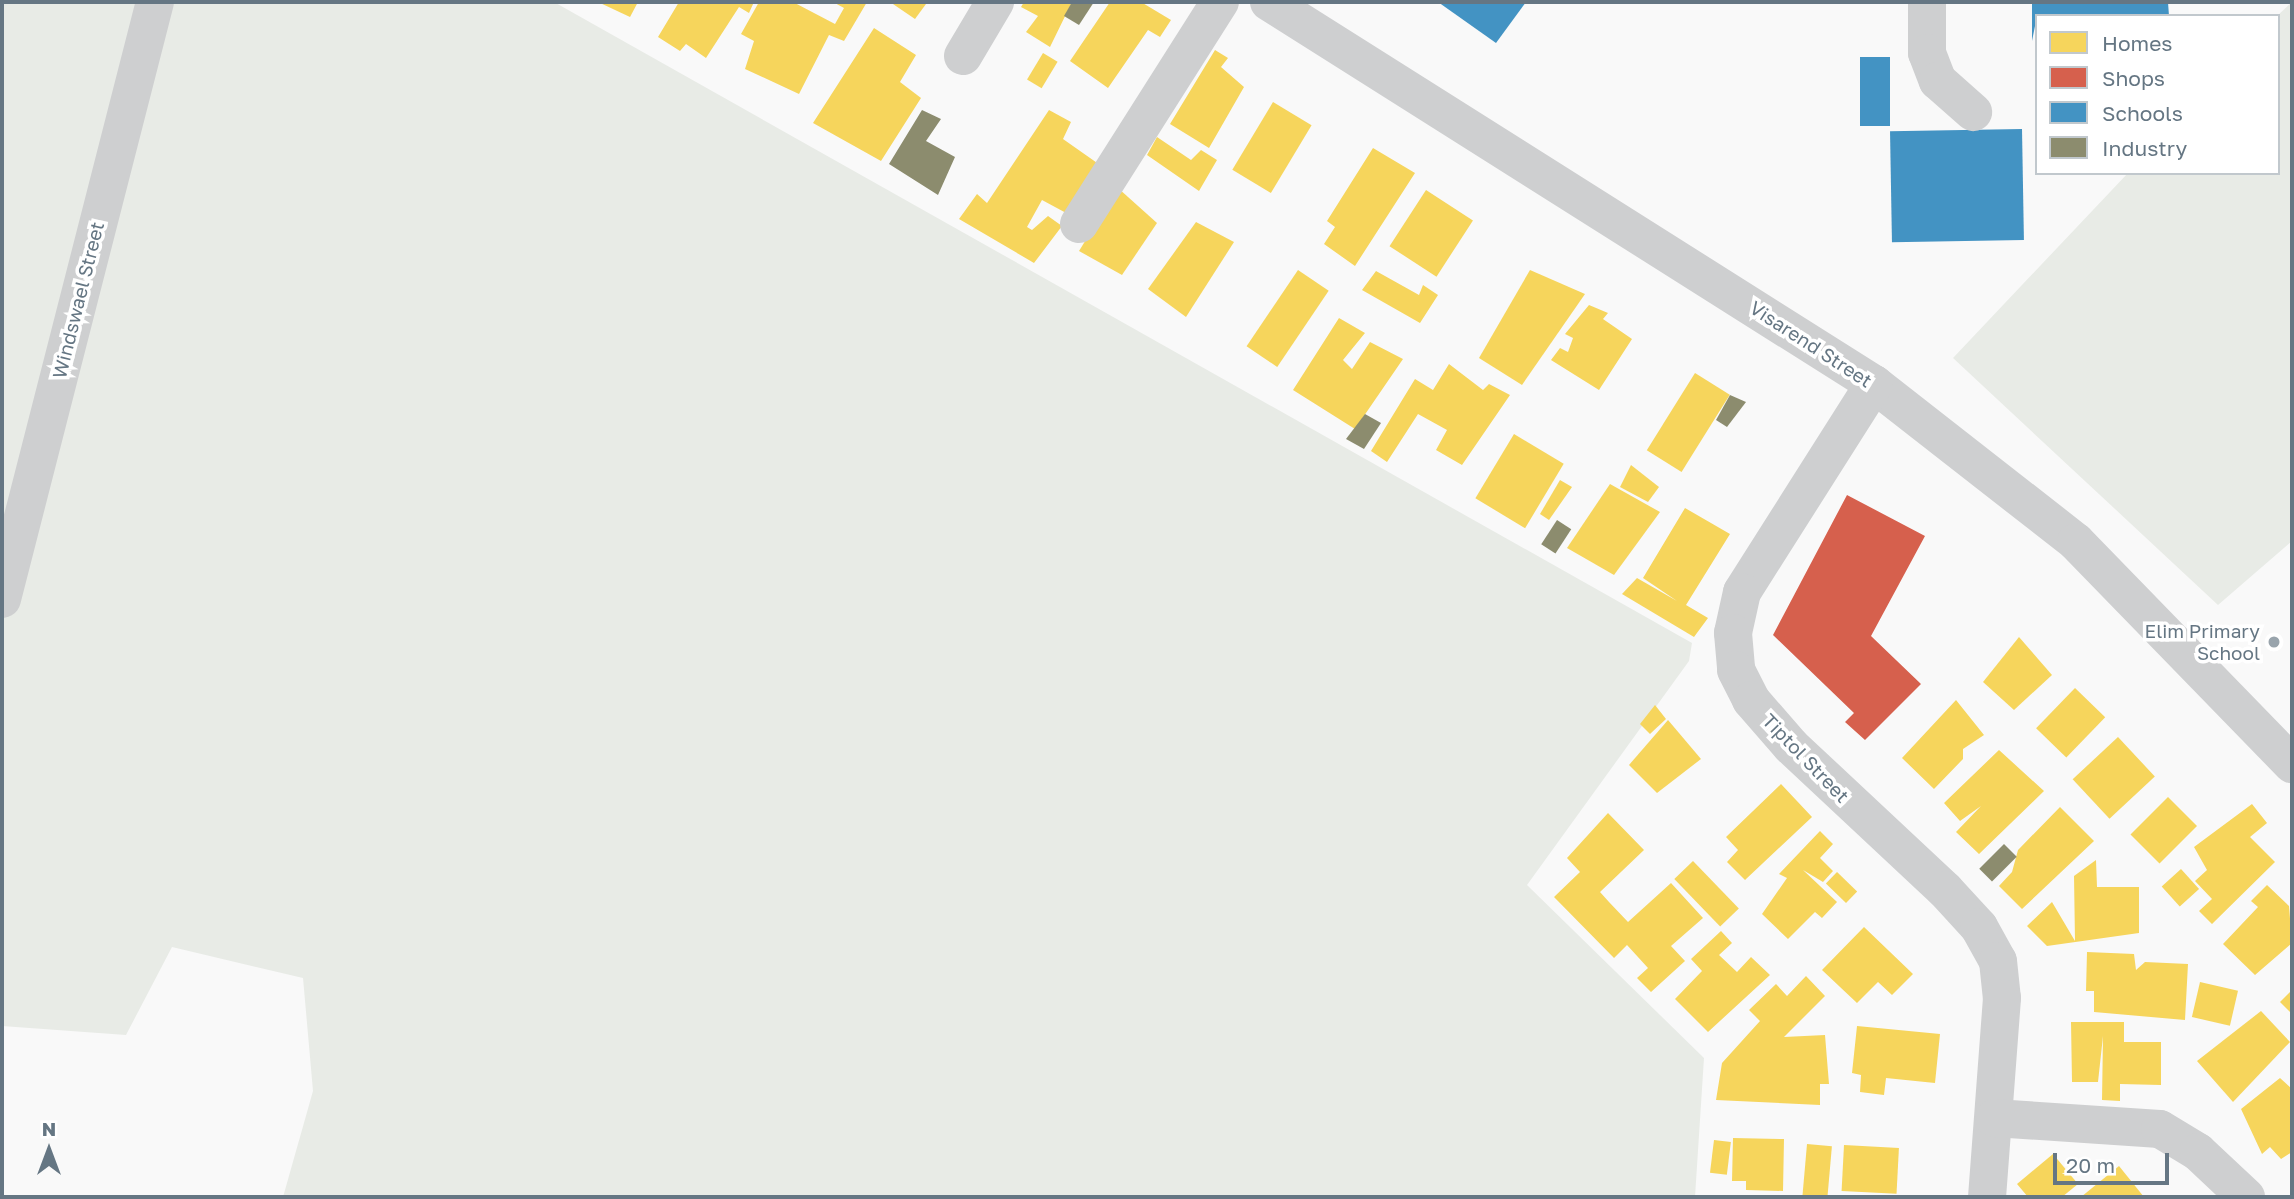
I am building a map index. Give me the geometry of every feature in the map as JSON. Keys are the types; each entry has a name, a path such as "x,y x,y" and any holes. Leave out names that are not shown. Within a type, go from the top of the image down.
{"street":[{"name":"Windswael Street","path":"2,599 155,2"},
{"path":"963,56 995,2"},
{"path":"1079,224 1220,2"},
{"name":"Visarend Street","path":"1269,2 1874,384 2076,542 2292,764"},
{"path":"1927,2 1927,53 1938,81 1973,112"},
{"name":"Tiptol Street","path":"1874,384 1742,592 1733,633 1736,670 1751,700 1791,746 1979,927 1998,961 2002,998 1987,1197"},
{"path":"1994,1118 2160,1129 2198,1152 2246,1197"}],"shaded area":[{"path":"2,2 554,2 1692,643 1689,661 1527,885 1704,1058 1695,1197 283,1197 313,1091 303,978 172,947 126,1035 2,1026"},
{"path":"2292,2 2292,541 2218,605 1953,358 2126,175 2280,175 2279,14"}],"building: Homes":[{"path":"598,2 638,2 630,17"},
{"path":"679,2 754,2 749,13 739,7 706,58 686,44 680,51 658,37"},
{"path":"759,2 793,2 835,24 844,8 833,2 867,2 844,41 829,35 799,94 745,69 754,41 741,34"},
{"path":"890,2 922,2 926,4 915,19"},
{"path":"1024,2 1072,2 1050,47 1026,32 1038,16 1021,7"},
{"path":"1110,2 1141,2 1171,20 1160,37 1148,30 1108,88 1070,61"},
{"path":"874,28 916,55 900,82 921,98 881,161 813,123"},
{"path":"1215,50 1228,58 1221,67 1244,87 1209,148 1170,124"},
{"path":"1043,53 1058,62 1042,88 1027,80"},
{"path":"1273,102 1312,125 1271,193 1232,170"},
{"path":"1049,110 1071,122 1063,139 1100,165 1068,214 1042,200 1027,227 1032,230 1048,216 1062,226 1034,263 959,219 977,194 987,203"},
{"path":"1157,137 1191,160 1201,150 1217,160 1199,191 1147,155"},
{"path":"1373,148 1415,173 1355,266 1324,244 1335,227 1327,221"},
{"path":"1118,188 1157,223 1122,275 1079,251"},
{"path":"1426,190 1473,220 1436,277 1390,246"},
{"path":"1196,222 1234,242 1186,317 1148,289"},
{"path":"1298,270 1329,291 1277,367 1247,346"},
{"path":"1530,270 1585,294 1522,385 1479,358"},
{"path":"1376,271 1419,295 1423,285 1438,295 1420,323 1362,290"},
{"path":"1589,305 1608,313 1603,319 1632,339 1599,390 1551,360 1560,348 1568,352 1573,338 1565,334"},
{"path":"1339,318 1365,333 1343,360 1352,369 1370,342 1403,359 1355,429 1293,390"},
{"path":"1449,364 1483,390 1489,384 1510,395 1462,465 1436,450 1447,430 1418,414 1387,462 1371,451 1415,379 1433,390"},
{"path":"1695,373 1730,395 1682,472 1647,450"},
{"path":"1514,434 1564,464 1525,528 1475,498"},
{"path":"1631,465 1659,487 1648,502 1620,487"},
{"path":"1560,480 1572,487 1549,520 1540,514"},
{"path":"1610,484 1660,512 1614,575 1567,548"},
{"path":"1685,508 1730,534 1686,605 1708,618 1694,637 1622,594 1637,578 1677,601 1643,578"},
{"path":"2019,637 2052,675 2014,710 1983,682"},
{"path":"2075,688 2105,717 2066,757 2036,728"},
{"path":"1956,700 1984,735 1963,749 1963,759 1934,789 1902,758"},
{"path":"1655,705 1666,719 1650,734 1640,724"},
{"path":"1668,720 1701,759 1657,793 1629,765"},
{"path":"2118,737 2155,776 2109,819 2073,779"},
{"path":"1999,750 2044,791 1979,854 1956,832 1981,806 1960,821 1944,803"},
{"path":"1781,784 1812,817 1745,880 1727,862 1738,850 1726,837"},
{"path":"2168,797 2197,826 2160,863 2131,834"},
{"path":"2252,804 2267,823 2250,837 2275,862 2212,924 2199,911 2212,899 2195,881 2207,870 2194,847"},
{"path":"2060,807 2094,841 2022,909 1999,886 2012,872 2018,850"},
{"path":"1608,813 1644,850 1600,892 1609,902 1628,922 1671,883 1703,918 1671,946 1685,961 1651,992 1637,978 1648,968 1627,945 1614,958 1554,897 1580,872 1567,858"},
{"path":"1820,831 1833,844 1820,858 1833,871 1823,882 1803,870 1837,902 1822,918 1815,912 1788,939 1762,914 1787,878 1779,874"},
{"path":"2096,860 2097,887 2139,887 2139,933 2047,946 2027,926 2052,902 2075,941 2074,876"},
{"path":"1693,861 1739,908 1720,927 1674,879"},
{"path":"2181,869 2199,889 2180,906 2162,886"},
{"path":"1837,872 1857,891 1846,903 1826,884"},
{"path":"2267,885 2289,906 2292,943 2255,975 2223,944 2258,907 2251,901"},
{"path":"1864,927 1913,974 1892,995 1878,982 1857,1003 1822,970"},
{"path":"1721,931 1732,943 1719,955 1737,972 1751,957 1770,975 1708,1032 1675,999 1702,971 1691,959"},
{"path":"2087,952 2134,954 2136,970 2145,962 2188,964 2185,1020 2094,1012 2094,991 2086,991"},
{"path":"1806,976 1825,996 1784,1037 1825,1035 1829,1084 1820,1084 1820,1105 1716,1100 1722,1063 1760,1021 1749,1010 1776,984 1787,996"},
{"path":"2200,982 2238,991 2230,1026 2192,1017"},
{"path":"2292,990 2292,1014 2280,1002"},
{"path":"2261,1011 2290,1042 2233,1102 2197,1061"},
{"path":"2071,1022 2124,1022 2124,1042 2161,1042 2161,1085 2120,1084 2120,1101 2102,1100 2103,1036 2098,1082 2072,1082"},
{"path":"1857,1026 1940,1034 1935,1083 1886,1078 1884,1095 1860,1092 1861,1075 1852,1073"},
{"path":"2280,1078 2292,1089 2292,1152 2281,1159 2270,1147 2262,1154 2241,1109"},
{"path":"1733,1138 1784,1139 1783,1191 1746,1190 1746,1181 1732,1181"},
{"path":"1714,1140 1731,1142 1727,1175 1710,1173"},
{"path":"1807,1144 1832,1146 1827,1197 1802,1197"},
{"path":"1844,1145 1899,1148 1897,1194 1842,1191"},
{"path":"2053,1154 2078,1184 2062,1197 2028,1197 2017,1184"},
{"path":"2119,1166 2144,1197 2081,1197"}],"building: Shops":[{"path":"1847,495 1925,536 1871,636 1921,684 1865,740 1845,722 1854,713 1773,635"}],"building: Schools":[{"path":"1438,2 1526,2 1496,43"},
{"path":"2032,2 2168,2 2169,14 2035,14 2032,41"},
{"path":"1860,57 1890,57 1890,126 1860,126"},
{"path":"2022,129 2024,240 1892,242 1890,131"}],"building: Industry":[{"path":"1072,2 1094,2 1079,25 1064,16"},
{"path":"922,110 941,119 926,141 955,157 938,195 889,164"},
{"path":"1730,395 1746,402 1727,427 1716,420"},
{"path":"1365,414 1381,423 1364,449 1346,439"},
{"path":"1557,520 1571,529 1555,554 1541,544"},
{"path":"2004,844 2017,857 1992,881 1979,869"}],"place":[{"name":"Elim Primary School","path":"2274,642"}]}
